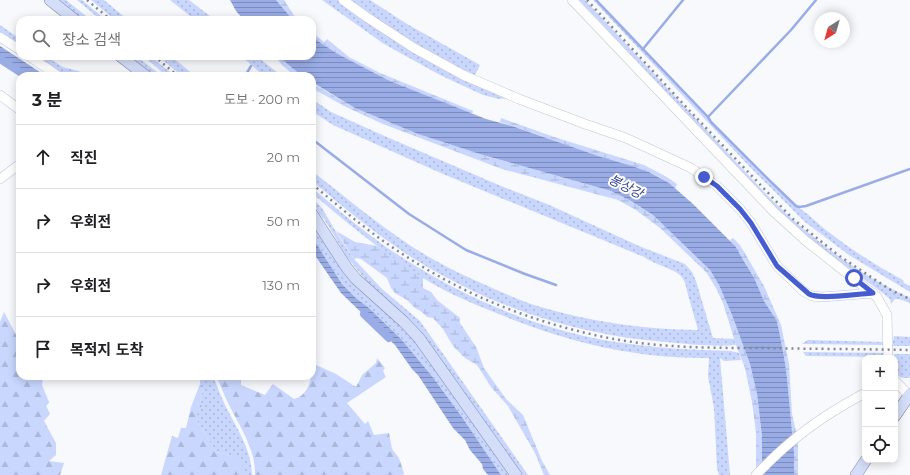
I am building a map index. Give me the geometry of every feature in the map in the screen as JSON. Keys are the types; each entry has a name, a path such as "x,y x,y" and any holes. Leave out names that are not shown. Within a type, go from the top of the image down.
{"main road":[{"path":"50,0 70,16"},
{"path":"125,60 141,72"},
{"path":"316,220 347,268 356,279 404,322 419,338 516,475"},
{"path":"898,412 910,395"},
{"path":"856,475 864,463"}],"street":[{"path":"344,0 368,18 414,48 463,75 519,99 626,138 691,168 717,186 740,209 751,223 777,266 804,291 812,296 822,297 873,293"},
{"path":"572,0 774,212 806,241 877,297 887,315 888,355"},
{"path":"0,37 16,47"},
{"path":"35,60 52,72"},
{"path":"0,95 16,107"},
{"path":"0,179 16,167"},
{"path":"898,384 910,395"},
{"path":"756,475 796,437 824,416 862,395"}],"green space":[{"path":"57,0 66,0 86,16 77,16"},
{"path":"77,0 82,0 101,16 96,16"},
{"path":"91,0 104,0 123,16 110,16"},
{"path":"170,0 189,0 210,16 190,16"},
{"path":"276,0 284,0 294,16 290,16"},
{"path":"322,0 339,0 376,26 511,98 499,99 483,95 440,75 384,44"},
{"path":"347,0 370,0 407,24 480,65 474,77 436,58"},
{"path":"579,0 585,0 767,195 799,225 834,253 852,265 910,298 910,303 895,299 891,304 890,299 884,294 793,225"},
{"path":"593,0 595,0 608,12 708,117 711,122 769,182 795,206 856,252 903,280 904,283 910,286 910,292 849,255 805,222 749,166"},
{"path":"0,25 16,36 16,46 0,35"},
{"path":"316,35 324,42 327,39 349,57 380,73 473,111 472,114 390,81 336,53 316,40"},
{"path":"37,60 52,60 63,67 80,72 55,72"},
{"path":"132,60 141,60 157,72 147,72"},
{"path":"148,60 155,60 170,72 162,72"},
{"path":"163,60 176,60 190,72 177,72"},
{"path":"246,60 261,60 277,72 259,72"},
{"path":"278,60 283,60 297,72 290,72"},
{"path":"316,85 355,108 418,134 483,155 611,191 631,201 653,215 710,270 719,285 732,315 750,364 757,394 762,436 762,475 756,470 756,432 745,368 723,303 706,272 660,228 636,210 618,200 502,169 383,124 344,106 316,90"},
{"path":"316,102 331,112 389,138 547,204 639,246 685,264 692,272 696,281 713,338 734,339 736,345 701,345 631,338 563,324 497,302 435,271 393,245 335,200 316,184 316,174 396,236 432,259 472,279 518,299 554,311 615,324 677,330 698,330 685,283 676,272 644,257 443,174 333,125 316,114"},
{"path":"501,118 554,137 644,165 677,184 675,189 659,177 641,169 602,158 500,122"},
{"path":"316,191 368,234 403,258 453,287 506,311 560,330 588,337 630,344 731,351 739,353 741,360 724,361 720,358 730,475 719,475 717,468 714,408 708,376 709,358 681,358 626,352 572,340 546,332 475,304 431,283 380,248 316,196"},
{"path":"316,202 322,208 354,259 382,289 420,321 528,475 523,475 423,335 412,322 368,283 347,257 324,219 316,211"},
{"path":"316,227 401,322 513,475 501,475 435,380 402,340 342,284 316,243"},
{"path":"336,231 355,242 377,246 423,278 423,288 431,292 437,300 460,318 460,323 476,347 484,368 506,399 523,415 542,461 550,475 544,475 535,453 508,406 491,387 477,365 465,358 453,346 443,329 433,318 427,317 407,300 395,293 387,278 361,259 354,259"},
{"path":"733,238 740,245 764,286 781,325 789,364 792,414 798,440 798,475 794,475 794,452 787,378 777,321 764,301 745,262 730,240"},
{"path":"4,312 16,334 16,380 43,380 42,385 49,402 46,406 50,414 44,421 56,443 56,455 49,461 64,463 60,475 0,475 0,322"},
{"path":"894,336 910,337 910,346 892,346"},
{"path":"808,340 884,342 884,345 802,344"},
{"path":"803,352 884,353 884,355 862,355 862,357 806,356"},
{"path":"910,354 910,378 898,376 898,355 894,355"},
{"path":"377,358 385,368 383,371 386,377 347,403 365,424 368,421 374,435 389,433 392,449 399,458 404,473 403,475 255,475 255,466 250,448 218,380 241,380 241,385 265,395 273,384 294,399 299,397 307,390 311,380 316,380 316,365 336,374 356,387 362,375 376,363"},
{"path":"200,380 215,380 246,448 252,475 244,475 241,462 230,455 216,452 197,421 195,416 202,407 200,399 203,391"},
{"path":"200,384 203,391 200,399 202,407 196,416 197,421 216,452 230,455 242,462 244,475 161,475 172,436 178,438 181,428 186,428 191,407"}],"water":[{"path":"230,0 276,0 290,16 240,16"},
{"name":"봉상강","path":"316,40 336,53 390,81 486,119 512,126 649,172 669,183 693,204 735,246 754,278 764,301 777,321 787,378 794,452 794,475 762,475 762,436 757,394 750,364 732,315 719,285 710,270 653,215 631,201 611,191 483,155 418,134 355,108 316,84 316,72 297,72 283,60 316,60"},
{"path":"0,46 16,56 16,60 21,60 40,72 23,72 0,56"},
{"path":"316,243 342,284 402,340 435,380 501,475 488,475 483,469 482,464 470,450 465,440 453,428 418,375 395,345 341,293 316,257"}],"waterway":[{"path":"596,0 708,117 711,122 796,206 806,206 910,169"},
{"path":"643,49 683,0"},
{"path":"708,117 791,30 816,0"},
{"path":"0,59 20,72"},
{"path":"247,72 251,66"},
{"path":"316,142 409,214 466,250 556,285"},
{"path":"364,314 389,338"}],"railway":[{"path":"87,0 106,16"},
{"path":"587,0 793,219 838,255 889,289 910,299"},
{"path":"159,60 173,72"},
{"path":"316,187 380,239 428,270 453,284 505,308 559,326 614,339 669,346 910,350"}],"route":[{"path":"704,177 717,186 740,209 751,223 767,252 777,266 804,291 812,296 822,297 873,293 854,278"}]}
